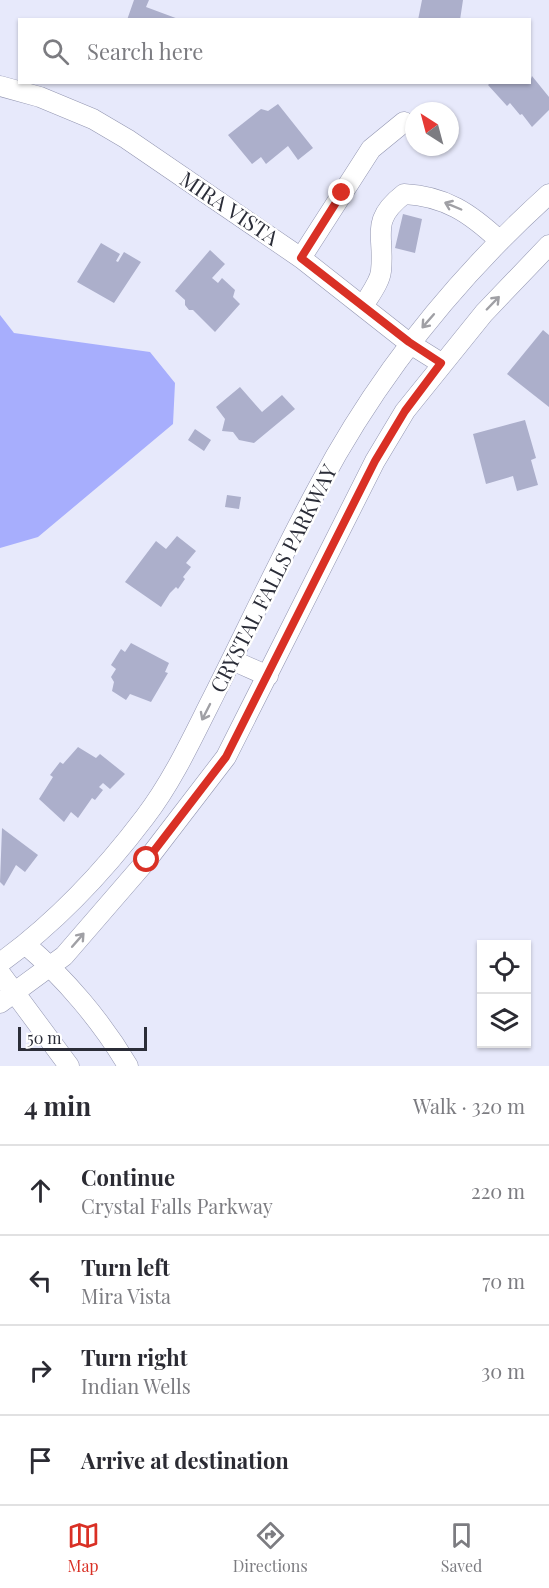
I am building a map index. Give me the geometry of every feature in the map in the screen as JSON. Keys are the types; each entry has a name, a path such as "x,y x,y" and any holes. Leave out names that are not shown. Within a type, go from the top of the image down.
{"street":[{"name":"MIRA VISTA","path":"0,86 40,97 93,119 222,202 364,305 409,342 441,363"},
{"path":"301,258 371,149 404,122"},
{"path":"364,305 381,274 380,237 386,208 404,194 426,195 470,213 500,241"},
{"name":"CRYSTAL FALLS PARKWAY","path":"0,963 25,944 104,866 146,816 178,766 319,486 366,405 409,342 500,241 549,194"},
{"name":"CRYSTAL FALLS PARKWAY","path":"7,998 64,956 147,860 226,757 375,461 405,411 441,363 484,313 549,246"},
{"path":"232,660 268,676"},
{"path":"25,944 51,966 117,1047 128,1066"},
{"path":"0,973 7,998 69,1066"}],"shaded area":[{"path":"0,315 14,333 150,352 175,383 173,424 38,537 0,548"}],"building":[{"path":"134,0 149,0 146,7 176,18 128,18"},
{"path":"422,0 463,0 460,18 418,18"},
{"path":"532,76 549,97 549,110 532,127 522,114 520,115 510,103 507,106 488,85 531,84"},
{"path":"278,104 313,148 298,160 288,146 266,164 261,157 252,164 228,135 261,109 268,111"},
{"path":"403,214 422,219 415,253 395,248"},
{"path":"101,243 120,254 116,261 118,262 124,252 141,262 114,303 77,282"},
{"path":"210,250 225,264 212,278 218,283 222,278 235,290 233,297 240,304 215,332 193,310 189,310 185,305 185,300 175,291"},
{"path":"543,330 549,335 549,407 507,374"},
{"path":"240,387 262,412 282,395 295,409 254,443 239,440 233,432 222,431 225,419 216,407"},
{"path":"525,420 536,458 531,460 538,485 517,491 513,476 486,484 473,434"},
{"path":"195,429 211,440 204,451 188,440"},
{"path":"227,495 241,497 239,509 225,507"},
{"path":"177,536 196,551 186,563 191,567 183,577 185,579 178,589 176,587 170,593 161,607 125,582 156,541 166,549"},
{"path":"131,643 169,663 165,672 168,673 151,702 130,694 126,700 112,691 114,682 111,677 116,669 111,665 121,649 125,652"},
{"path":"78,747 96,758 100,754 125,774 110,789 103,783 99,787 103,790 95,800 92,798 78,818 71,812 64,822 39,799 53,777 50,775 60,762 63,764"},
{"path":"2,828 38,855 25,872 16,865 4,886 0,882"}],"route":[{"path":"147,860 226,757 375,461 405,411 441,363 409,342 301,258 342,193"}]}
